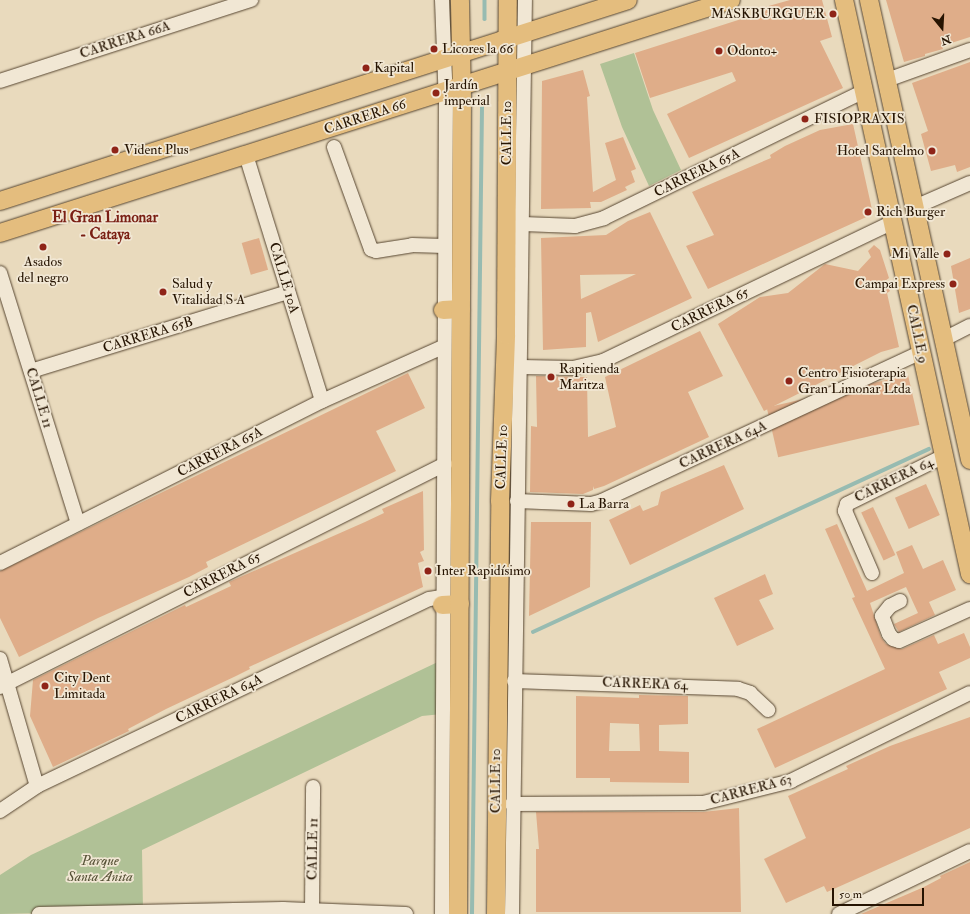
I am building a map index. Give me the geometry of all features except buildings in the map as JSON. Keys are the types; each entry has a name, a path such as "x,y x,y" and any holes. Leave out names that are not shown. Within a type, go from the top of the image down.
{"main road":[{"path":"458,914 460,604 452,310 452,57 460,0"},
{"name":"CALLE 10","path":"496,914 504,861 513,336 506,39 508,0"},
{"path":"0,201 628,0"},
{"name":"CARRERA 66","path":"0,234 731,0"},
{"name":"CALLE 9","path":"844,0 961,535 970,570"},
{"name":"CALLE 9","path":"869,0 969,453"},
{"path":"961,535 970,509"},
{"path":"442,601 460,604"}],"street":[{"name":"CARRERA 66A","path":"0,81 251,0"},
{"path":"442,0 452,57"},
{"name":"CALLE 10","path":"512,914 504,861 512,804 514,681 507,653 517,501 521,367 513,336 523,224 525,0"},
{"path":"887,80 970,50"},
{"path":"442,914 442,601 444,464 443,347 452,310 444,246 453,89"},
{"name":"CARRERA 65A","path":"523,224 575,226 604,218 864,91"},
{"path":"334,147 371,249 376,251 412,246 444,246"},
{"name":"CALLE 10A","path":"246,155 322,401"},
{"path":"915,207 970,183"},
{"name":"CARRERA 65","path":"521,367 573,368 603,362 892,222"},
{"name":"CALLE 11","path":"0,273 78,523"},
{"name":"CARRERA 65B","path":"31,371 288,292"},
{"path":"944,339 970,326"},
{"name":"CARRERA 65A","path":"0,563 322,401 443,347"},
{"name":"CARRERA 64A","path":"517,501 591,504 602,501 921,352"},
{"name":"CARRERA 64","path":"872,572 845,511 847,504 944,456"},
{"name":"CARRERA 65","path":"4,685 444,464"},
{"name":"CARRERA 64A","path":"0,811 37,786 429,599 442,601"},
{"path":"900,601 890,606 882,616 889,634 899,640 970,609"},
{"path":"0,659 4,685 37,786"},
{"name":"CARRERA 64","path":"514,681 738,689 750,693 768,710"},
{"name":"CARRERA 63","path":"512,804 703,802 791,781 970,693"},
{"name":"CALLE 11","path":"312,911 313,787"},
{"path":"839,914 970,851"},
{"path":"39,913 312,911 406,914"}],"green space":[{"path":"634,53 653,110 681,170 649,186 622,127 600,64"},
{"name":"Parque Santa Anita","path":"442,660 442,714 422,716 142,850 143,911 0,914 0,875 31,855"}],"waterway":[{"path":"485,0 485,19"},
{"path":"472,914 482,104"},
{"path":"533,632 929,449"}],"place":[{"name":"MASKBURGUER","path":"833,14"},
{"name":"Licores la 66","path":"434,49"},
{"name":"Odonto+","path":"719,51"},
{"name":"Kapital","path":"366,68"},
{"name":"Jardín imperial","path":"436,93"},
{"name":"FISIOPRAXIS","path":"805,119"},
{"name":"Vident Plus","path":"115,150"},
{"name":"Hotel Santelmo","path":"932,151"},
{"name":"Rich Burger","path":"868,212"},
{"name":"Asados del negro","path":"43,247"},
{"name":"Mi Valle","path":"947,254"},
{"name":"Campai Express","path":"953,284"},
{"name":"Salud y Vitalidad S A","path":"163,292"},
{"name":"Rapitienda Maritza","path":"551,377"},
{"name":"Centro Fisioterapia Gran Limonar Ltda","path":"789,381"},
{"name":"La Barra","path":"571,504"},
{"name":"Inter Rapidísimo","path":"428,571"},
{"name":"City Dent Limitada","path":"45,686"}],"district":[{"name":"El Gran Limonar - Cataya","path":"105,226"}]}
